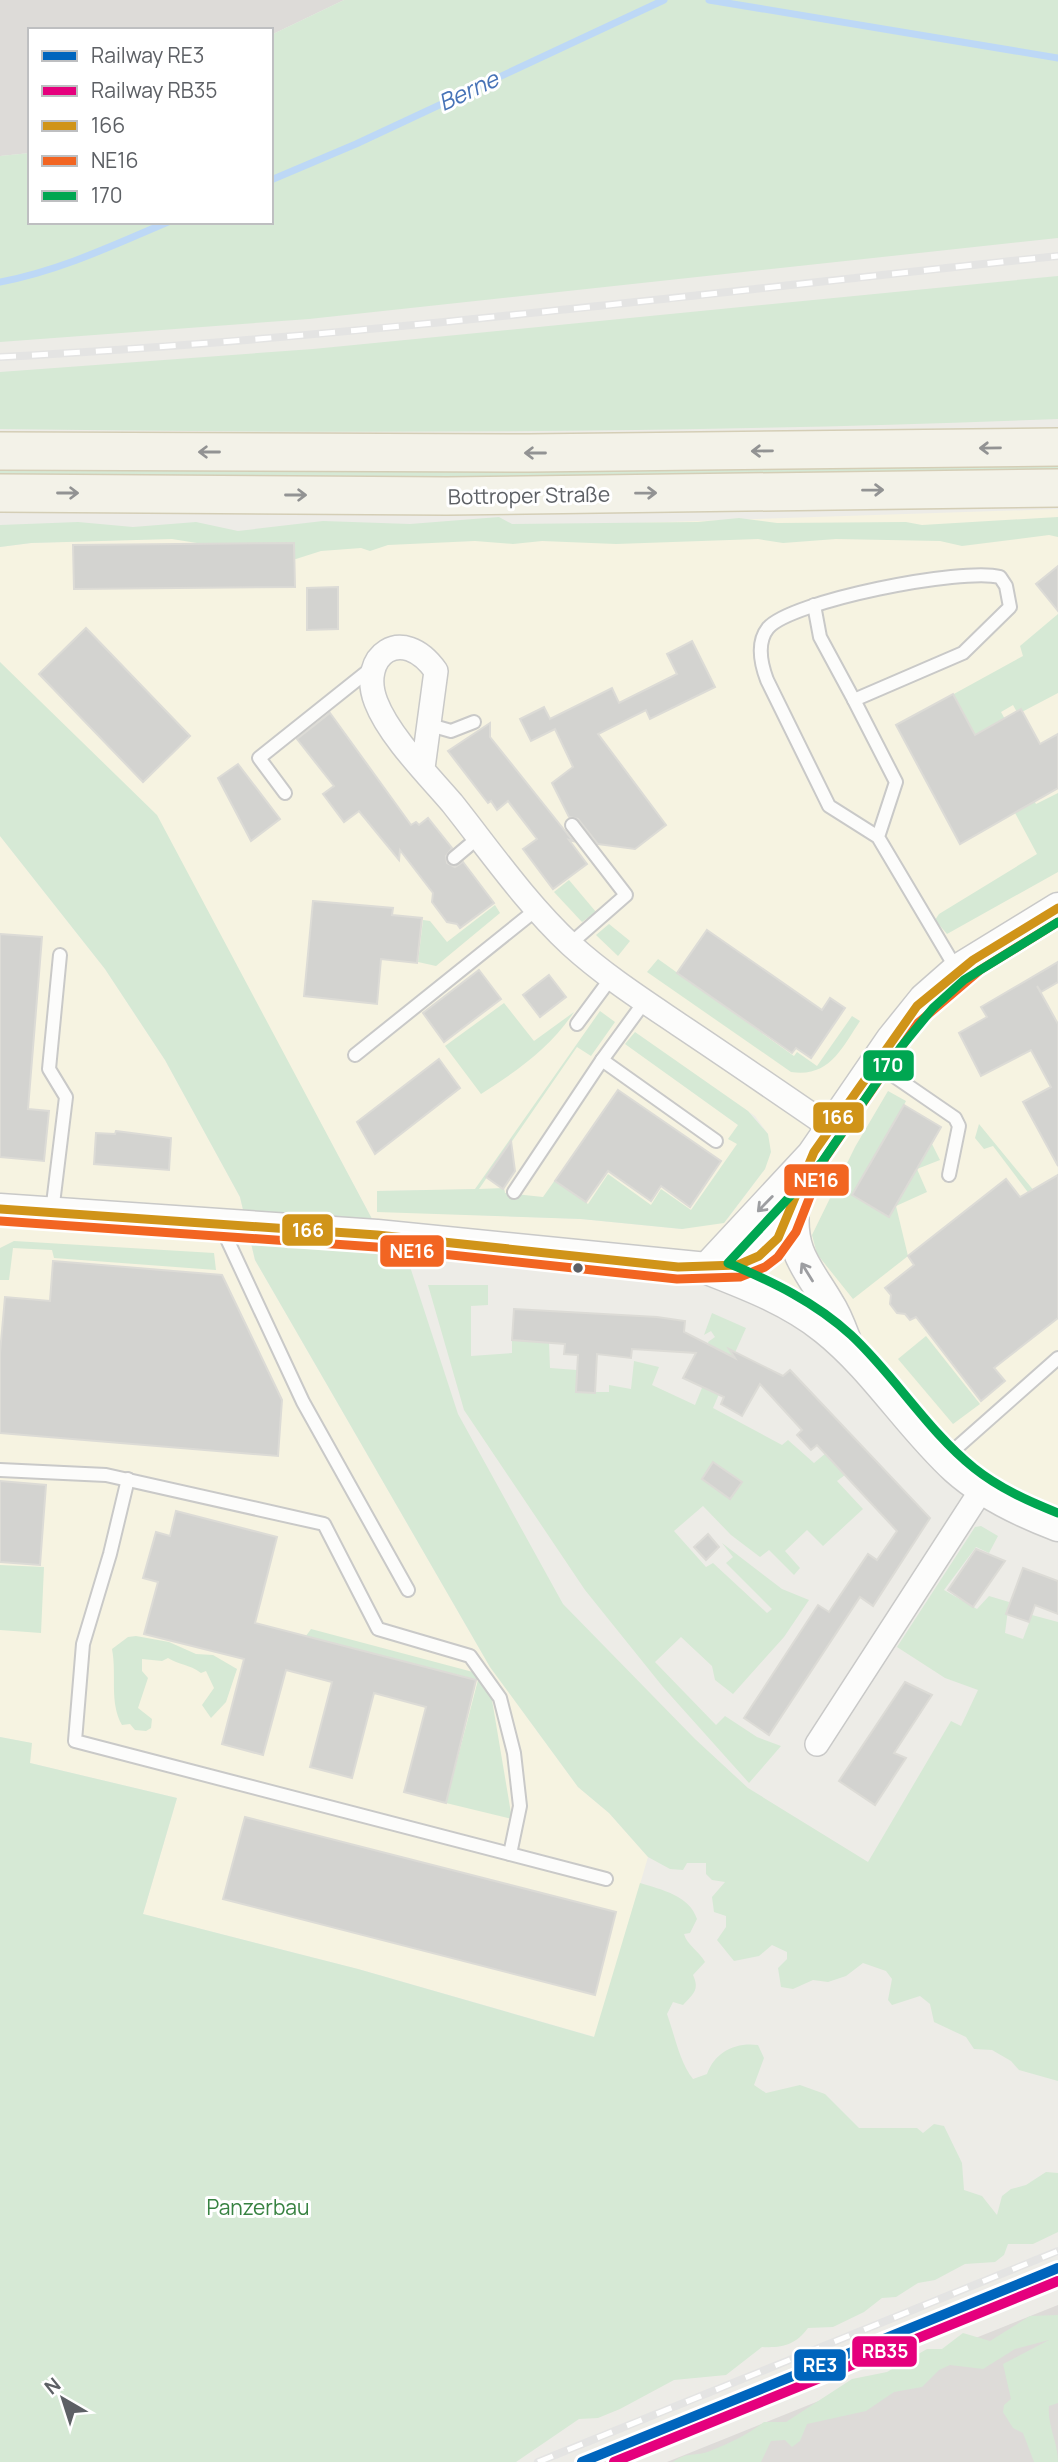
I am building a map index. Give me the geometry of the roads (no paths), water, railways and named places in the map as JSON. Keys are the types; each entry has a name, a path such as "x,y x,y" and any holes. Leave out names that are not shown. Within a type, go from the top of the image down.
{"main road":[{"name":"Bottroper Straße","path":"0,451 543,453 1058,447"},
{"name":"Bottroper Straße","path":"0,493 447,496 1058,488"}],"street":[{"path":"423,768 436,671 426,657 404,645 383,653 376,665 372,685 382,714 423,768 537,909 570,944 611,978 831,1128"},
{"path":"707,1268 812,1155 875,1063 924,999 957,970 1058,908"},
{"path":"0,1209 377,1236 707,1268 741,1263 766,1251 779,1235 812,1155"},
{"path":"795,1201 794,1230 800,1259 830,1304 851,1353"},
{"path":"707,1268 799,1310 851,1353 945,1458 982,1489 1018,1509 1058,1526"},
{"path":"817,1744 982,1489"}],"lane":[{"path":"854,700 963,653 1010,607 1006,586 1000,577 992,575 931,578 814,606 778,619 766,630 761,640 762,667 829,806 878,837 957,970"},
{"path":"814,606 820,637 896,782 878,837"},
{"path":"285,793 259,758 376,665"},
{"path":"430,725 452,731 474,722"},
{"path":"570,944 626,895 572,825"},
{"path":"454,858 479,837"},
{"path":"355,1055 537,909"},
{"path":"52,1213 66,1097 49,1069 60,955"},
{"path":"577,1024 611,978"},
{"path":"514,1192 645,1001"},
{"path":"602,1060 716,1141"},
{"path":"875,1063 954,1118 959,1126 959,1135 949,1175"},
{"path":"219,1224 303,1402 408,1590"},
{"path":"945,1458 1058,1358"},
{"path":"0,1469 128,1479 324,1524 378,1629 470,1656 500,1698 514,1753 520,1806 510,1854"},
{"path":"128,1479 110,1554 83,1644 75,1741 606,1879"}],"waterway":[{"name":"Berne","path":"273,179 356,144 664,0"},
{"path":"709,0 1058,58"},
{"name":"Berne","path":"0,282 65,264 163,224"}],"railway":[{"path":"0,357 133,349 398,326 1058,256"},
{"path":"538,2462 1058,2251"}],"rail line":[{"name":"RE3","path":"582,2462 1058,2268"},
{"name":"RB35","path":"614,2462 1058,2281"}],"park label":[{"name":"Panzerbau","path":"258,2207"}]}
